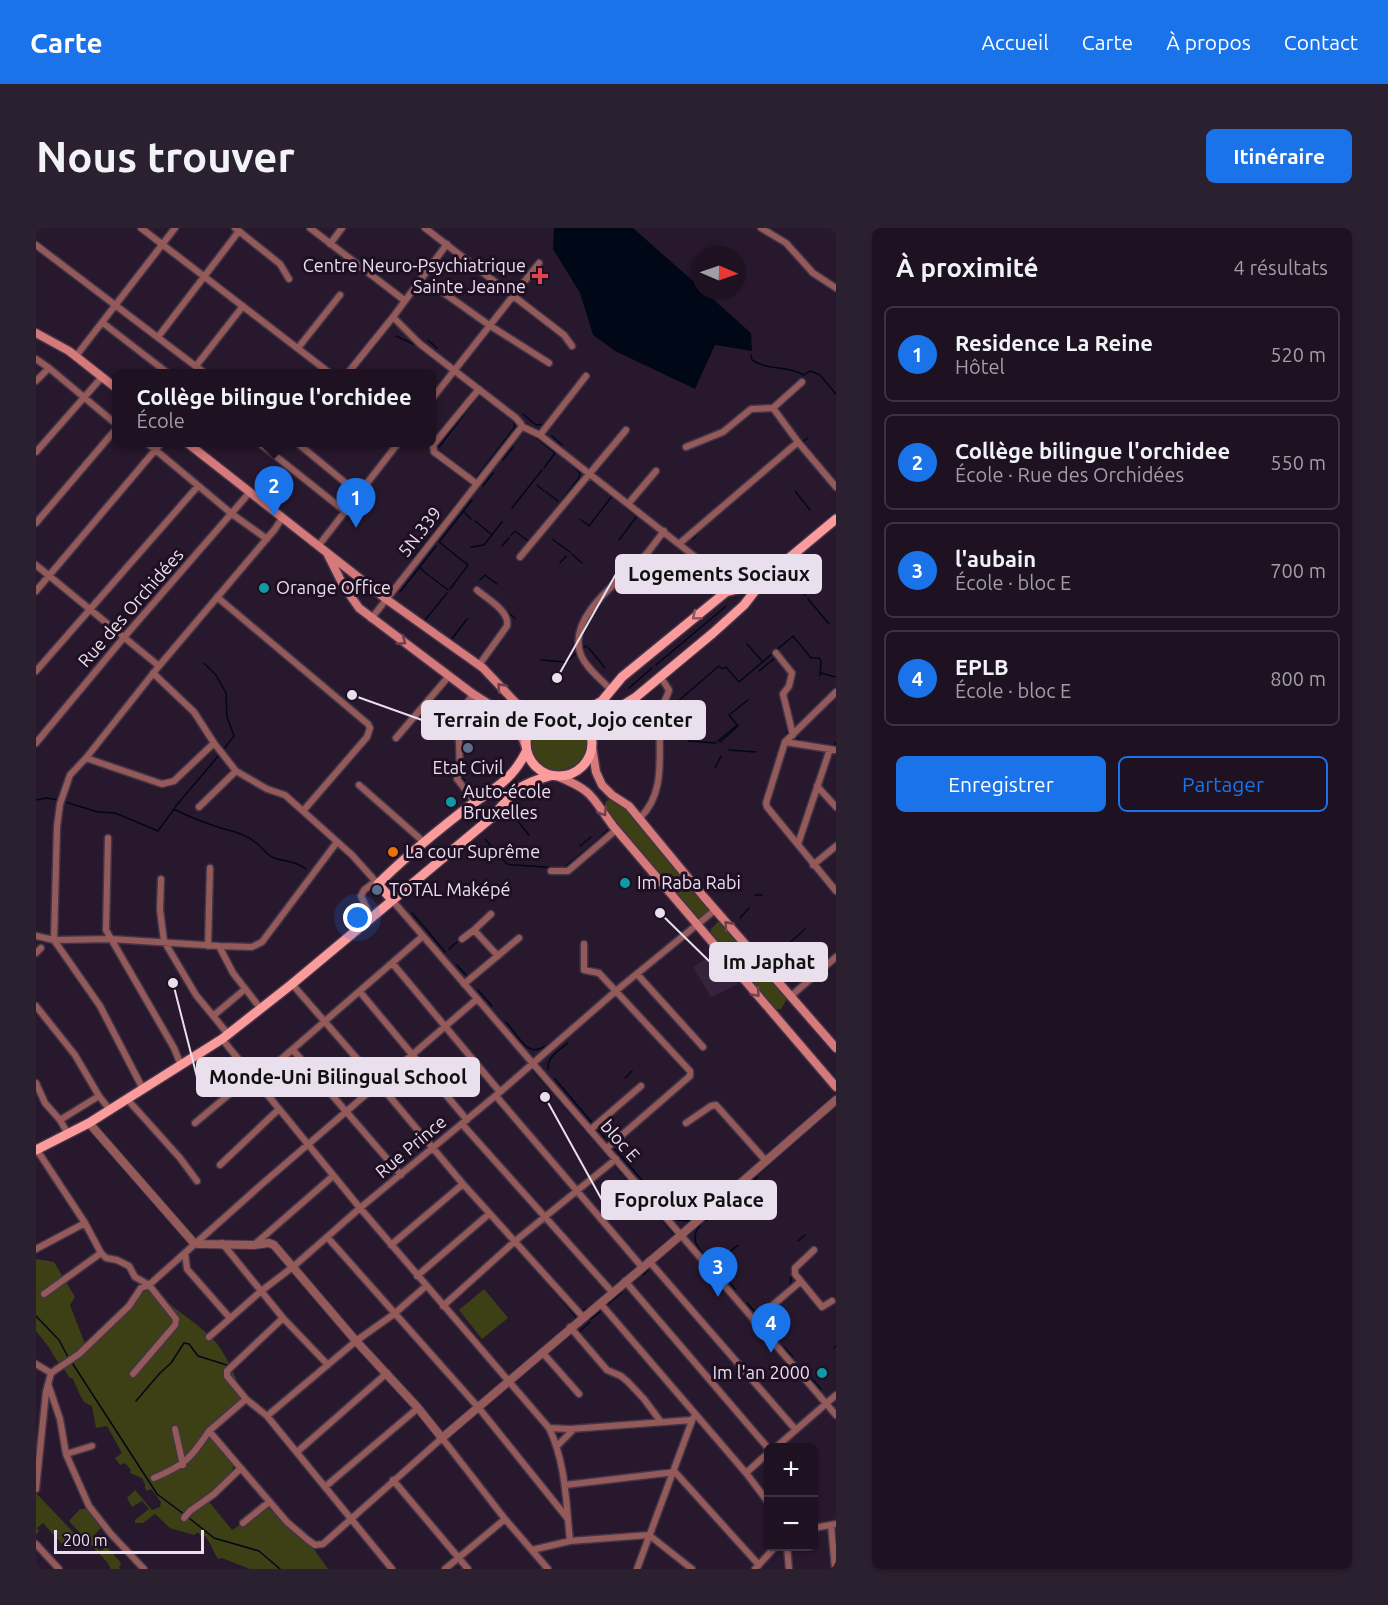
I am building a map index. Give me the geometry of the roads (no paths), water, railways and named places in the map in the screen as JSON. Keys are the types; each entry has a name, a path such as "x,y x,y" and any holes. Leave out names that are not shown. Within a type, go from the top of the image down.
{"main road":[{"path":"36,333 58,343 112,384"},
{"path":"192,447 282,518 323,547 386,599 479,665 517,704 530,708 570,712 593,708 602,702 622,677 726,592 753,585 764,579 836,519"},
{"path":"323,547 349,596 371,619 473,694 515,721 535,767 586,790 616,830 836,1087"},
{"path":"591,736 607,715 636,697 744,605 764,579"},
{"path":"392,900 377,883 475,802 512,775 526,748 526,734 532,723 540,715 551,710"},
{"path":"570,712 583,721 591,736 596,772 602,785 629,806 640,818 715,910 836,1048"},
{"path":"36,1150 89,1123 225,1037 491,818 514,791 524,784 554,776 568,776 583,766 589,758 592,747"}],"street":[{"path":"141,228 325,369"},
{"path":"76,356 175,228"},
{"path":"310,228 404,300"},
{"path":"330,244 342,228"},
{"path":"425,228 564,335 572,346"},
{"path":"760,228 786,243 813,273 836,288"},
{"path":"158,337 237,230 280,264 289,279"},
{"path":"350,369 393,317 447,244"},
{"path":"36,245 200,369"},
{"path":"436,395 539,263"},
{"path":"437,288 489,325 549,363"},
{"path":"298,348 340,295"},
{"path":"196,366 243,306"},
{"path":"393,317 415,340 516,418 521,427 540,435 736,589"},
{"path":"103,323 163,369"},
{"path":"36,359 112,420"},
{"path":"36,381 49,368"},
{"path":"540,435 586,376"},
{"path":"36,452 102,377"},
{"path":"686,447 723,432 751,409 773,408 802,382"},
{"path":"436,441 479,389"},
{"path":"773,408 836,487"},
{"name":"5N.339","path":"371,619 521,427"},
{"path":"520,557 626,430"},
{"path":"36,523 112,435"},
{"path":"680,543 798,442"},
{"path":"152,447 232,514 267,539"},
{"path":"36,591 158,447"},
{"path":"264,447 346,512"},
{"path":"302,447 359,494"},
{"path":"323,547 346,512 395,447"},
{"path":"433,447 434,452 477,484"},
{"path":"628,504 656,471"},
{"path":"36,671 198,486"},
{"name":"Rue des Orchidées","path":"36,744 125,636 250,492"},
{"path":"143,1089 100,1006 54,939 57,827 60,804 70,775 282,518"},
{"path":"611,690 581,655 579,647 586,614 642,558 664,531"},
{"path":"36,565 159,666"},
{"path":"477,590 505,613 508,621 507,626 479,665"},
{"path":"217,597 370,728 367,737 303,811"},
{"path":"776,653 792,673 790,685 783,694 792,735"},
{"path":"153,673 189,707 236,771 267,789 285,795 352,855 377,883 364,890 361,896 371,918"},
{"path":"396,738 449,676"},
{"path":"640,818 652,805 657,784 661,710 669,690 660,676"},
{"path":"836,692 785,742 766,803 813,865 836,891"},
{"path":"473,694 458,716 460,771 458,778 475,802"},
{"path":"785,742 833,750 798,844"},
{"path":"86,758 162,784 174,781 214,743"},
{"path":"199,807 236,771"},
{"path":"359,785 425,843"},
{"path":"818,786 836,807"},
{"path":"551,871 568,871 616,830"},
{"path":"108,838 105,925 182,1065"},
{"path":"36,936 54,939 164,941 208,946 252,947 262,942 337,842"},
{"path":"813,865 836,846"},
{"path":"208,946 210,868"},
{"path":"161,879 160,910 164,941 196,995 213,1016 225,1037 254,1078 333,1176 549,1428 557,1446 565,1485 570,1541"},
{"name":"bloc E","path":"392,900 836,1415"},
{"name":"Rue Prince","path":"209,1337 260,1292 328,1238 400,1174 498,1094 617,990 715,910"},
{"path":"462,939 491,914"},
{"path":"474,930 498,956"},
{"path":"195,1123 293,1050 423,936"},
{"path":"464,984 519,938"},
{"path":"584,944 584,970 599,973 617,990 690,1071 690,1076 607,1148"},
{"path":"219,946 244,990 261,1009"},
{"path":"791,996 836,957"},
{"path":"393,964 642,1267"},
{"path":"637,974 703,1047"},
{"path":"292,984 489,1214 584,1317"},
{"path":"213,1016 244,990"},
{"path":"360,992 544,1218 613,1293"},
{"path":"36,1489 51,1372 79,1354 129,1306 141,1288 149,1285 477,999"},
{"path":"36,1006 75,1055 110,1110"},
{"path":"293,1050 400,1174"},
{"path":"36,1083 45,1103 60,1120 68,1134"},
{"path":"591,1130 641,1086"},
{"path":"60,1120 99,1096"},
{"path":"127,1100 180,1158 197,1181"},
{"path":"209,1431 299,1534 315,1545 326,1542 393,1480 836,1100"},
{"path":"686,1123 711,1106 716,1106 765,1160"},
{"path":"220,1165 279,1109"},
{"path":"89,1123 195,1243 254,1245 269,1243 274,1245 356,1341 418,1408 505,1519 548,1569"},
{"path":"36,1150 86,1223 100,1253 106,1258 127,1265 138,1279 149,1285 175,1317 176,1323 133,1374"},
{"path":"443,1306 514,1242 616,1159"},
{"path":"254,1245 333,1176"},
{"path":"391,1245 463,1184"},
{"path":"417,1276 489,1214"},
{"path":"36,1250 86,1223"},
{"path":"328,1238 478,1407 568,1519"},
{"path":"222,1243 260,1292 328,1365"},
{"path":"814,1250 795,1268 795,1274 822,1307 832,1301"},
{"path":"44,1294 100,1253"},
{"path":"185,1253 187,1269 230,1318"},
{"path":"649,1261 795,1429"},
{"path":"625,1281 764,1443"},
{"path":"754,1321 800,1282"},
{"path":"267,1416 426,1286"},
{"path":"600,1303 694,1417 746,1473 764,1497"},
{"path":"283,1318 227,1371 227,1376 246,1399 267,1416 393,1569"},
{"path":"570,1328 607,1370 628,1382 661,1422"},
{"path":"542,1352 579,1394"},
{"path":"36,1364 51,1372"},
{"path":"297,1452 387,1373"},
{"path":"48,1384 60,1419 66,1454 89,1506 111,1534 144,1569"},
{"path":"780,1443 836,1395"},
{"path":"154,1478 183,1465 209,1431 246,1399"},
{"path":"326,1486 418,1408"},
{"path":"549,1428 574,1429 694,1417"},
{"path":"637,1569 694,1417"},
{"path":"175,1429 183,1465"},
{"path":"557,1446 574,1429"},
{"path":"66,1454 92,1446"},
{"path":"746,1473 764,1457"},
{"path":"184,1518 190,1510 205,1502 241,1468"},
{"path":"565,1485 675,1472"},
{"path":"675,1472 757,1567 771,1551"},
{"path":"393,1480 468,1569"},
{"path":"243,1523 269,1502"},
{"path":"446,1569 505,1519"},
{"path":"818,1527 833,1525 835,1569"},
{"path":"532,1550 570,1541 649,1535 692,1569"},
{"path":"36,1544 59,1569"},
{"path":"787,1551 789,1569"}],"water":[{"path":"554,228 633,228 692,280 692,300 714,300 751,333 752,351 715,345 695,389 615,351 593,335 580,293 553,249"}],"waterway":[{"path":"396,336 420,347"},
{"path":"428,340 437,348"},
{"path":"175,346 193,360 199,360"},
{"path":"751,355 752,360 765,366 791,370 804,375 810,371 820,375 836,394"},
{"path":"440,383 446,375"},
{"path":"567,395 580,378"},
{"path":"523,414 536,425 545,424 564,399"},
{"path":"439,447 474,401"},
{"path":"476,478 515,427 513,419"},
{"path":"533,435 555,453 544,468"},
{"path":"552,436 562,445"},
{"path":"802,442 808,438"},
{"path":"503,460 513,447"},
{"path":"547,520 579,478 580,473 573,466"},
{"path":"512,508 542,470"},
{"path":"483,486 493,473"},
{"path":"580,519 589,526 612,496 589,479"},
{"path":"537,485 544,491"},
{"path":"795,491 810,510"},
{"path":"546,492 558,501"},
{"path":"413,558 460,499"},
{"path":"450,589 468,565 439,542 472,500"},
{"path":"619,540 637,516 624,506"},
{"path":"464,512 471,519"},
{"path":"475,521 491,534"},
{"path":"471,547 484,545 502,522"},
{"path":"693,539 700,530"},
{"path":"511,535 515,531 528,541"},
{"path":"502,546 509,538"},
{"path":"552,539 570,552"},
{"path":"400,592 436,546"},
{"path":"572,554 582,563"},
{"path":"560,563 566,556"},
{"path":"694,569 698,566"},
{"path":"420,568 429,576"},
{"path":"480,580 485,575 497,584"},
{"path":"431,577 448,590"},
{"path":"792,580 805,595"},
{"path":"385,589 388,590 392,585"},
{"path":"425,620 447,593"},
{"path":"808,599 829,624"},
{"path":"656,665 725,607"},
{"path":"504,610 515,618"},
{"path":"451,640 467,619"},
{"path":"663,714 719,666 723,669 726,667 739,682 793,636 811,658 819,658 821,661 820,676"},
{"path":"747,644 762,661"},
{"path":"582,648 586,646"},
{"path":"588,647 605,668"},
{"path":"541,660 566,662 579,651"},
{"path":"759,671 775,658 783,666"},
{"path":"204,663 216,675 226,693 227,717 234,736 223,750"},
{"path":"629,688 652,668"},
{"path":"821,673 836,677"},
{"path":"720,742 738,726 729,715 748,700"},
{"path":"718,741 736,726"},
{"path":"785,739 789,728"},
{"path":"795,737 804,742"},
{"path":"688,741 716,743"},
{"path":"811,743 834,746 836,742"},
{"path":"729,750 756,752"},
{"path":"175,807 220,754"},
{"path":"715,768 721,756"},
{"path":"461,776 465,781"},
{"path":"36,800 47,798 58,800"},
{"path":"62,801 98,812 115,813 158,831 174,809 203,822 244,835 272,857 298,864 306,869"},
{"path":"511,813 529,835"},
{"path":"599,839 608,830"},
{"path":"580,846 591,837"},
{"path":"485,839 507,864 514,865"},
{"path":"564,868 598,840"},
{"path":"515,865 559,868"},
{"path":"755,895 762,895"},
{"path":"740,918 749,908"},
{"path":"412,913 424,927"},
{"path":"425,928 445,952"},
{"path":"784,948 805,929"},
{"path":"449,949 457,942"},
{"path":"457,965 466,975"},
{"path":"478,990 492,1006"},
{"path":"506,1022 523,1043 533,1050 547,1046 556,1039"},
{"path":"548,1069 552,1057 568,1043"},
{"path":"662,1045 688,1075"},
{"path":"532,1069 611,1160"},
{"path":"625,1078 632,1071"},
{"path":"555,1079 594,1125"},
{"path":"597,1129 610,1143"},
{"path":"612,1146 677,1220 688,1221 709,1204"},
{"path":"736,1182 760,1161"},
{"path":"614,1164 674,1234"},
{"path":"740,1192 758,1177"},
{"path":"716,1212 725,1205"},
{"path":"706,1221 715,1214 719,1219"},
{"path":"700,1226 696,1232 696,1242 701,1252 714,1265"},
{"path":"798,1241 805,1235"},
{"path":"719,1261 738,1245"},
{"path":"643,1275 648,1270"},
{"path":"707,1272 724,1292"},
{"path":"790,1288 791,1277"},
{"path":"727,1280 735,1289"},
{"path":"551,1287 577,1318"},
{"path":"607,1305 622,1292"},
{"path":"747,1303 754,1311"},
{"path":"580,1311 587,1309"},
{"path":"591,1319 600,1312"},
{"path":"36,1316 59,1340 68,1357"},
{"path":"762,1321 770,1331"},
{"path":"579,1332 590,1322"},
{"path":"136,1401 171,1363 184,1343 189,1344 198,1356 230,1366"},
{"path":"784,1347 793,1357"},
{"path":"71,1361 157,1494 185,1515"},
{"path":"807,1374 821,1389"},
{"path":"189,1518 214,1538 259,1551 280,1569"}],"place":[{"name":"Centre Neuro-Psychiatrique Sainte Jeanne","path":"540,276"},
{"name":"Collège bilingue l'orchidee","path":"274,516"},
{"name":"Residence La Reine","path":"356,528"},
{"name":"Orange Office","path":"264,588"},
{"name":"Logements Sociaux","path":"557,678"},
{"name":"Terrain de Foot, Jojo center","path":"352,695"},
{"name":"Etat Civil","path":"468,748"},
{"name":"Auto-école Bruxelles","path":"451,802"},
{"name":"La cour Suprême","path":"393,852"},
{"name":"Im Raba Rabi","path":"625,883"},
{"name":"TOTAL Maképé","path":"377,890"},
{"name":"Im Japhat","path":"660,913"},
{"name":"Monde-Uni Bilingual School","path":"173,983"},
{"name":"Foprolux Palace","path":"545,1097"},
{"name":"l'aubain","path":"718,1297"},
{"name":"EPLB","path":"771,1353"},
{"name":"Im l'an 2000","path":"822,1373"}]}
